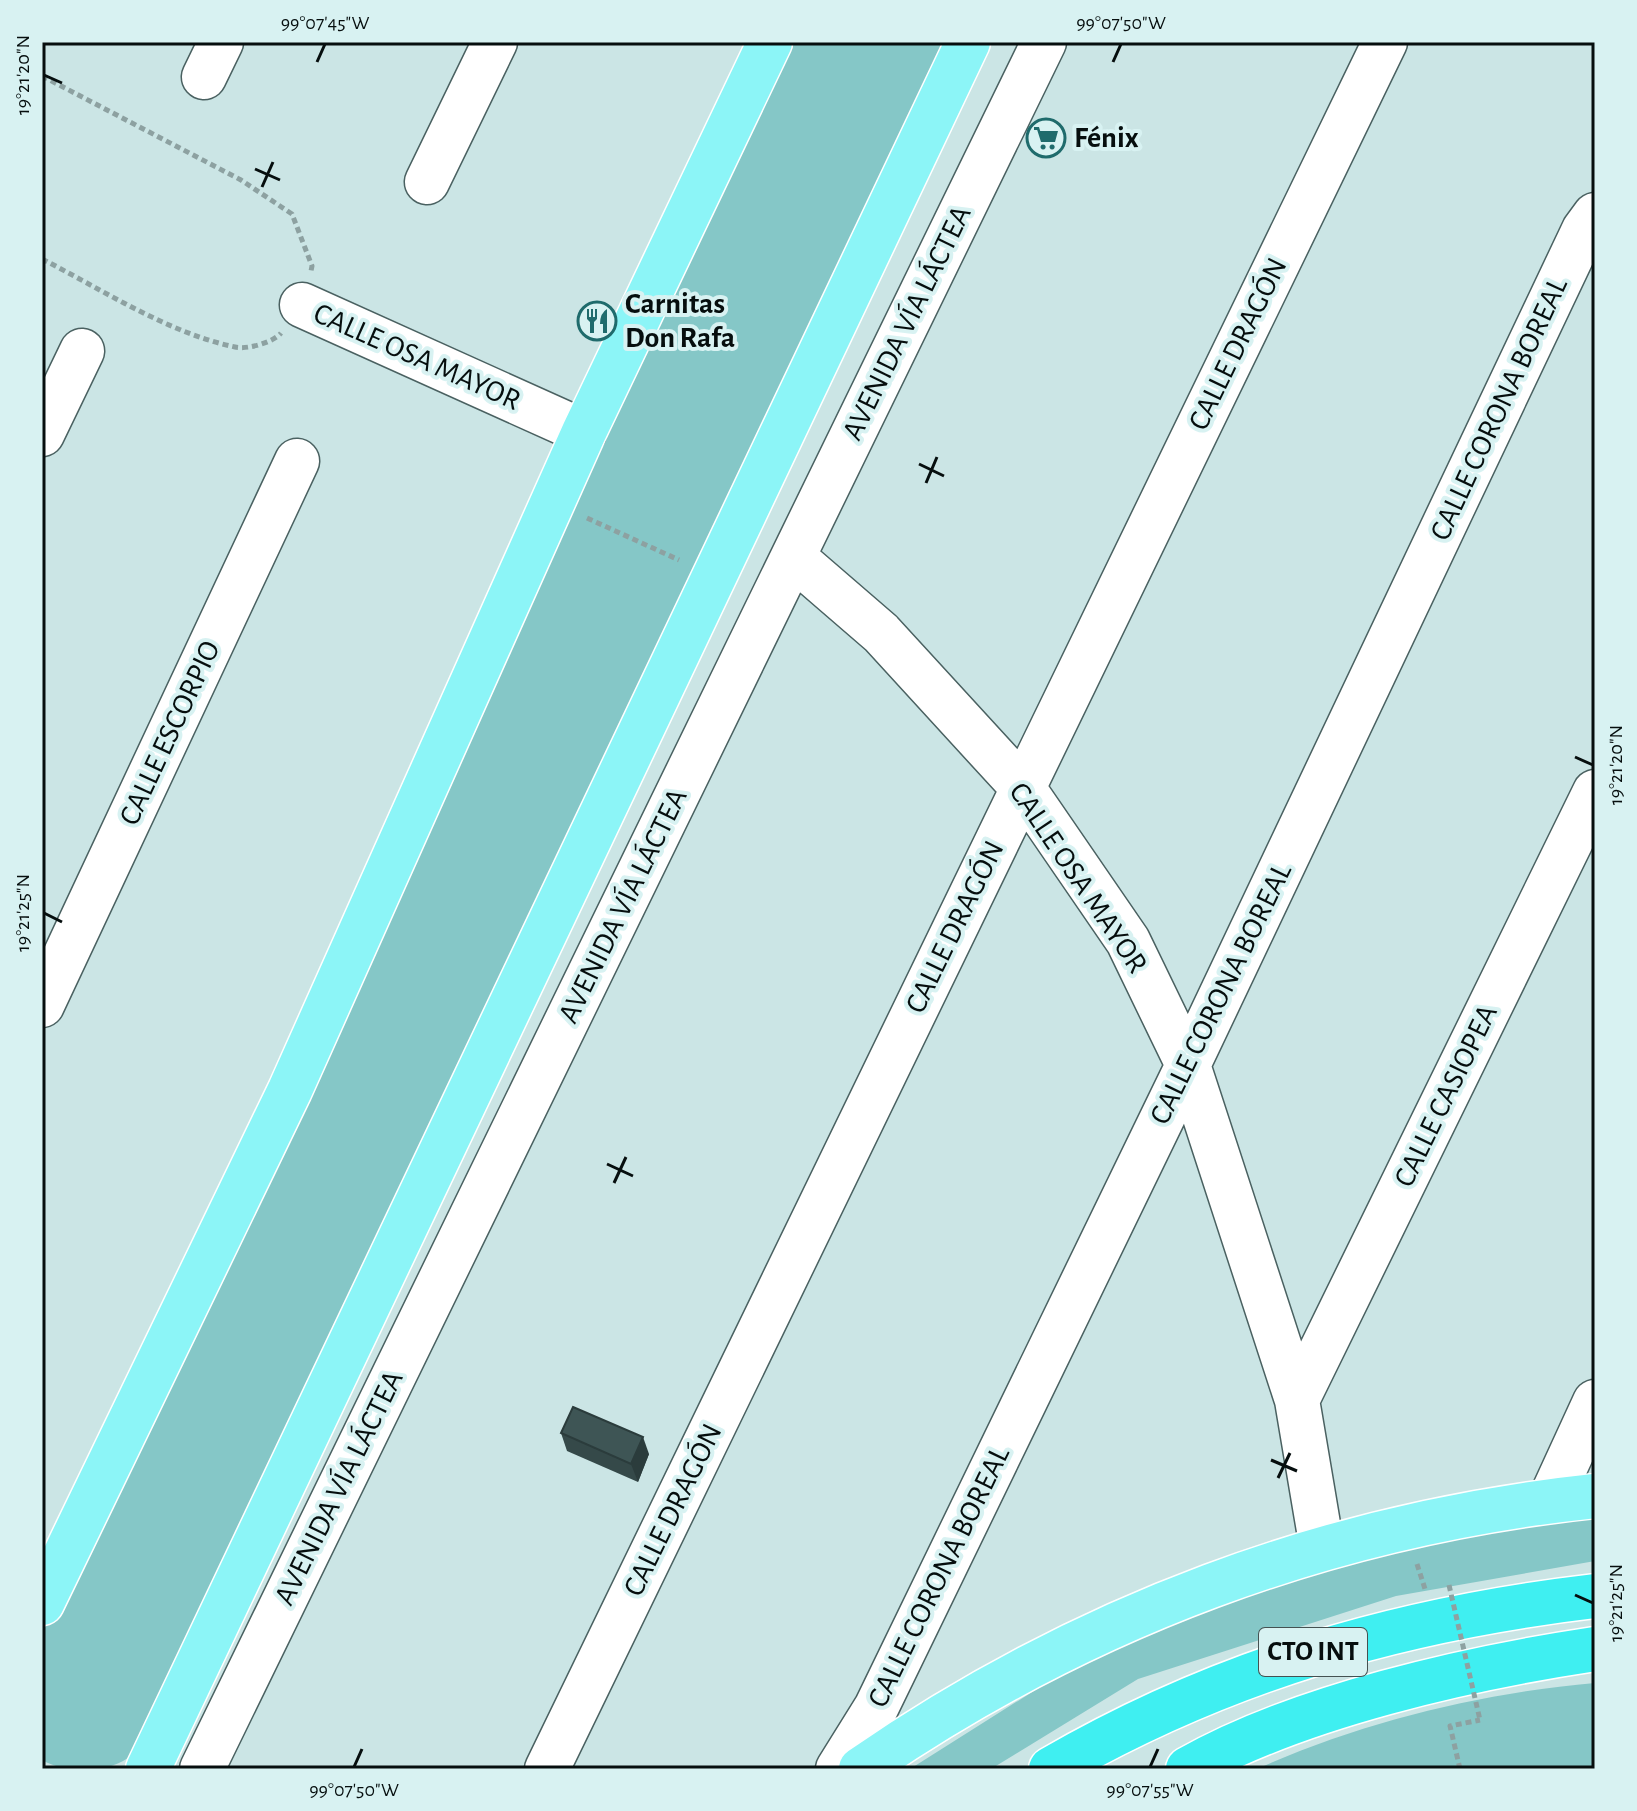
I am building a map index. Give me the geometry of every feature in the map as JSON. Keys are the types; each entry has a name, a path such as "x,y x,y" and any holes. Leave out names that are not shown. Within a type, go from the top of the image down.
{"highway":[{"name":"CTO INT","path":"1051,1769 1166,1707 1299,1656 1428,1623 1595,1596"},
{"name":"CTO INT","path":"1188,1769 1281,1728 1365,1701 1450,1677 1595,1649"}],"main road":[{"path":"42,1603 290,1090 584,432 770,42"},
{"name":"AVENIDA VÍA LÁCTEA","path":"148,1769 968,42"},
{"path":"862,1766 993,1686 1109,1625 1172,1598 1322,1548 1550,1500 1595,1496"}],"street":[{"path":"427,182 495,42"},
{"name":"AVENIDA VÍA LÁCTEA","path":"202,1769 1044,42"},
{"name":"CALLE DRAGÓN","path":"547,1769 1385,42"},
{"name":"CALLE CORONA BOREAL","path":"862,1766 876,1708 1188,1065 1584,230 1595,215"},
{"name":"CALLE OSA MAYOR","path":"302,305 584,432"},
{"path":"42,434 82,351"},
{"name":"CALLE ESCORPIO","path":"42,1005 297,461"},
{"name":"CALLE OSA MAYOR","path":"793,557 881,633 1023,788 1128,941 1188,1065 1297,1400 1322,1548"},
{"name":"CALLE CASIOPEA","path":"1297,1400 1595,792"},
{"path":"1550,1500 1595,1402"}],"path":[{"path":"42,76 241,180 292,214 312,266 302,305"},
{"name":"CALLE OSA MAYOR","path":"42,259 178,327 239,348 276,339 302,305"},
{"path":"552,502 713,575"},
{"path":"1449,1585 1480,1720 1450,1726 1460,1769"}],"shaded area":[{"path":"785,42 946,42 128,1758 97,1769 74,1770 52,1765 42,1760 42,1634"},
{"path":"1595,1515 1595,1561 1396,1596 1138,1679 991,1769 910,1769 1124,1634 1390,1549"},
{"path":"1595,1683 1595,1769 1257,1769 1338,1737 1423,1712 1509,1694"}],"building":[{"path":"573,1407 643,1437 631,1464 561,1433"}],"place":[{"name":"Fénix","path":"1046,138"},
{"name":"Carnitas Don Rafa","path":"597,321"}]}
